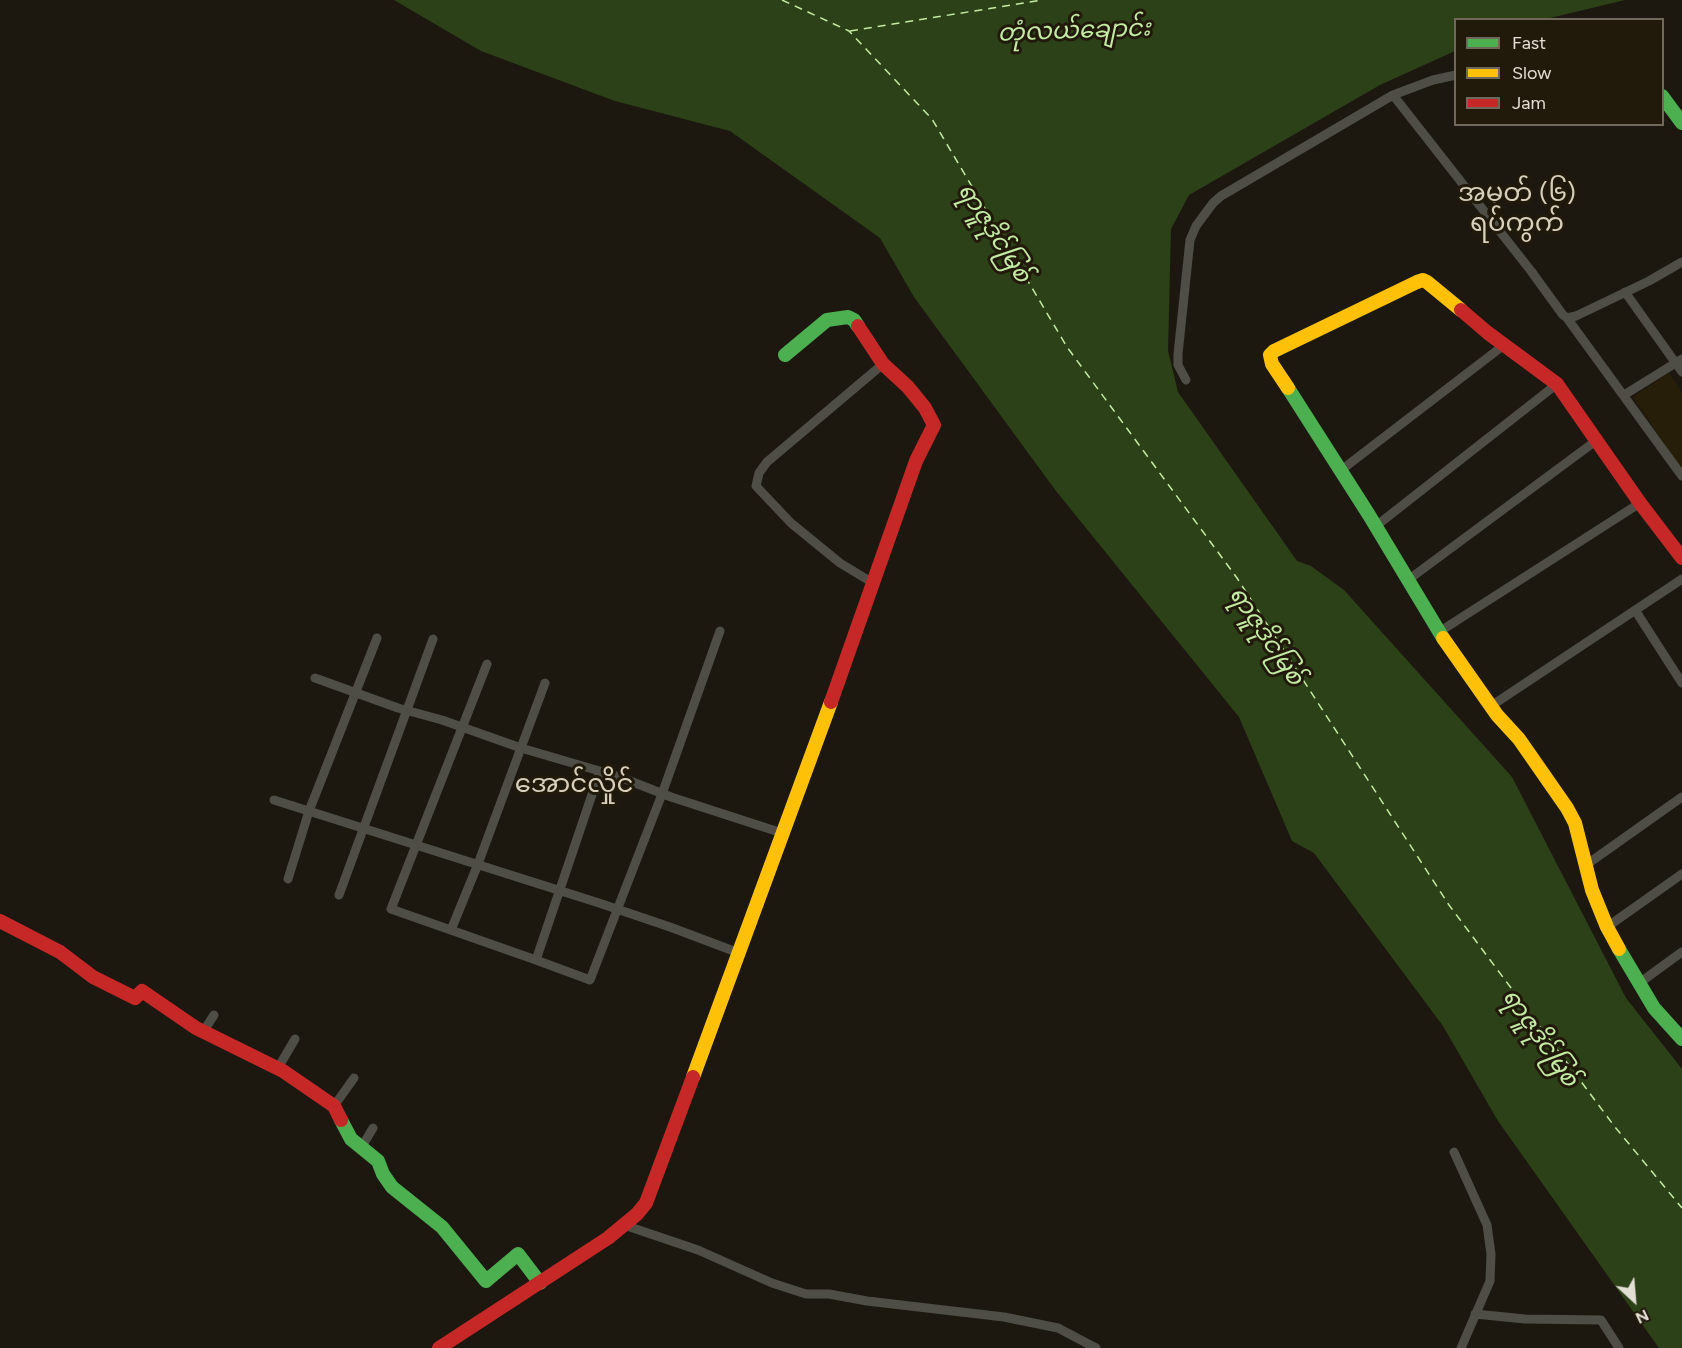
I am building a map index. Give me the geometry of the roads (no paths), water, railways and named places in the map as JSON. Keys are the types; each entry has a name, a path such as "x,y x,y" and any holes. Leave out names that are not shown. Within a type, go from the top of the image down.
{"street":[{"path":"1186,381 1179,364 1178,354 1188,251 1196,226 1213,203 1221,196 1393,95 1433,80 1454,75"},
{"path":"1393,95 1567,318 1682,476"},
{"path":"1664,99 1682,123"},
{"path":"1567,318 1576,316 1682,262"},
{"path":"1681,1036 1654,1008 1607,927 1592,890 1575,823 1567,808 1519,739 1497,715 1439,632 1376,526 1272,364 1270,355 1274,351 1423,280 1435,286 1488,333 1557,384 1640,503 1682,558"},
{"path":"1625,292 1679,361 1682,372"},
{"path":"439,1348 608,1238 646,1203 739,953 916,461 934,425 925,408 908,387 883,364 854,320 848,317 827,320 785,355"},
{"path":"1340,471 1504,345"},
{"path":"1624,395 1679,361"},
{"path":"873,583 840,563 799,530 756,486 759,472 767,462 883,364"},
{"path":"1376,526 1557,384"},
{"path":"1408,580 1597,440"},
{"path":"1439,632 1640,503"},
{"path":"1491,705 1682,579"},
{"path":"1635,610 1682,682"},
{"path":"487,664 391,909 590,980 662,794 720,631"},
{"path":"288,879 309,811 377,638"},
{"path":"339,895 434,639"},
{"path":"315,678 408,711 600,771 782,834"},
{"path":"452,930 545,683"},
{"path":"536,960 600,771"},
{"path":"1586,865 1682,797"},
{"path":"274,800 560,890 739,953"},
{"path":"1607,927 1682,874"},
{"path":"0,921 60,952 93,977 135,998 142,991 203,1032 278,1068 334,1106 351,1139 378,1161 383,1174 397,1184 442,1227 486,1281 518,1254 540,1283"},
{"path":"1638,984 1682,952"},
{"path":"203,1032 214,1014"},
{"path":"278,1068 295,1039"},
{"path":"334,1106 354,1078"},
{"path":"361,1148 373,1128"},
{"path":"1454,1152 1487,1225 1491,1254 1490,1281 1461,1348"},
{"path":"624,1225 698,1250 772,1283 806,1294 829,1294 867,1301 1004,1317 1058,1329 1096,1348"},
{"path":"1475,1314 1525,1319 1602,1320 1619,1348"}],"water":[{"path":"394,0 1625,0 1550,18 1454,18 1454,51 1380,85 1189,195 1171,229 1168,351 1178,392 1297,561 1311,566 1344,590 1512,777 1626,998 1682,1069 1682,1348 1659,1348 1498,1121 1443,1026 1314,853 1292,841 1239,717 1056,491 914,297 880,238 730,131 615,101 481,51"}],"district":[{"name":"အမှတ် (၆) ရပ်ကွက်","path":"1517,208"},
{"name":"အောင်လှိုင်","path":"574,784"}],"water label":[{"name":"တုံလယ်ချောင်း","path":"1074,31"},
{"name":"ရာဇူဒိုင်မြစ်","path":"994,233"},
{"name":"ရာဇူဒိုင်မြစ်","path":"1266,636"},
{"name":"ရာဇူဒိုင်မြစ်","path":"1540,1038"}]}
